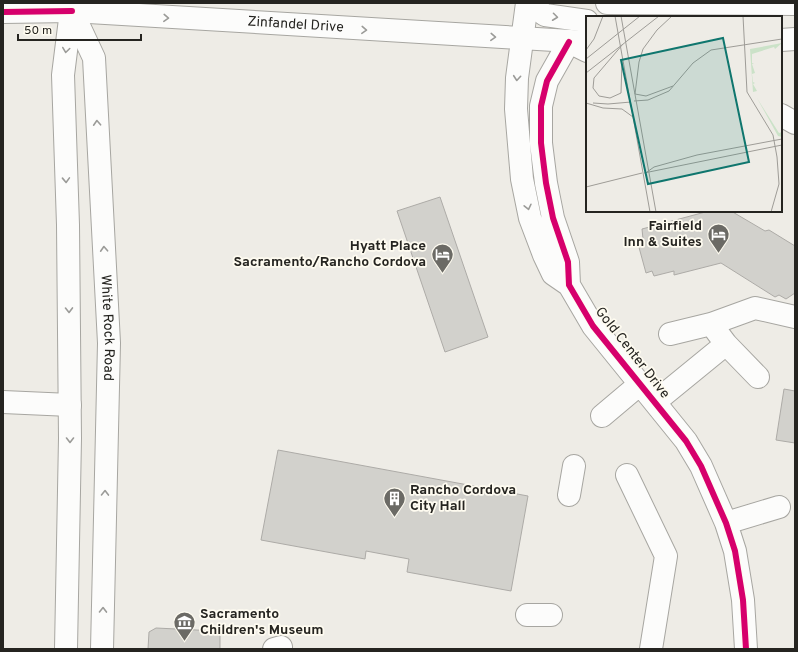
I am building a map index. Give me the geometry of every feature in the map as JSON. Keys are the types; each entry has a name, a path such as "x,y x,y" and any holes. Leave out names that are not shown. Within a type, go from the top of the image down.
{"main road":[{"path":"527,3 545,15 586,21"},
{"name":"Gold Center Drive","path":"527,3 523,39 516,78 516,109 522,179 530,218 553,274 569,285 593,326 686,440 701,466 726,523 738,567 743,600 746,649"},
{"path":"607,3 794,4"},
{"path":"66,649 70,406 68,225 63,75 72,7"},
{"name":"Zinfandel Drive","path":"3,12 72,7 523,39 581,45"},
{"name":"White Rock Road","path":"72,7 94,58 108,343 102,649"},
{"path":"782,40 795,39"},
{"name":"Gold Center Drive","path":"569,285 568,262 553,218 546,183 541,143 541,106 547,81 581,45"},
{"path":"782,116 795,123"},
{"path":"670,334 711,324 755,308 795,317"},
{"path":"711,324 726,344 758,377"},
{"path":"655,402 726,344"},
{"path":"602,416 640,384"},
{"path":"3,402 70,406"},
{"path":"569,495 574,466"},
{"path":"623,502 627,475 666,556 651,649"},
{"path":"726,523 779,507"},
{"path":"526,615 551,615"}],"building":[{"name":"Hyatt Place Sacramento/Rancho Cordova","path":"440,197 488,337 445,352 397,211"},
{"name":"Fairfield Inn & Suites","path":"705,212 733,212 765,231 769,230 795,246 795,293 786,299 779,295 775,297 721,263 674,275 674,271 654,276 652,271 646,273 637,240 643,239 642,229"},
{"path":"784,389 795,391 795,443 776,440"},
{"name":"Rancho Cordova City Hall","path":"278,450 528,496 511,591 407,572 409,559 366,551 365,559 261,540"},
{"name":"Sacramento Children's Museum","path":"156,628 217,631 220,636 220,649 148,649 149,632"}],"cycle path":[{"path":"3,12 72,11"},
{"path":"569,42 547,81 541,106 541,143 546,183 553,218 568,262 569,285 593,326 686,441 701,466 726,523 735,551 743,600 746,649"}],"place":[{"name":"Fairfield Inn & Suites","path":"718,254"},
{"name":"Hyatt Place Sacramento/Rancho Cordova","path":"442,274"},
{"name":"Rancho Cordova City Hall","path":"395,518"},
{"name":"Sacramento Children's Museum","path":"184,642"}]}
